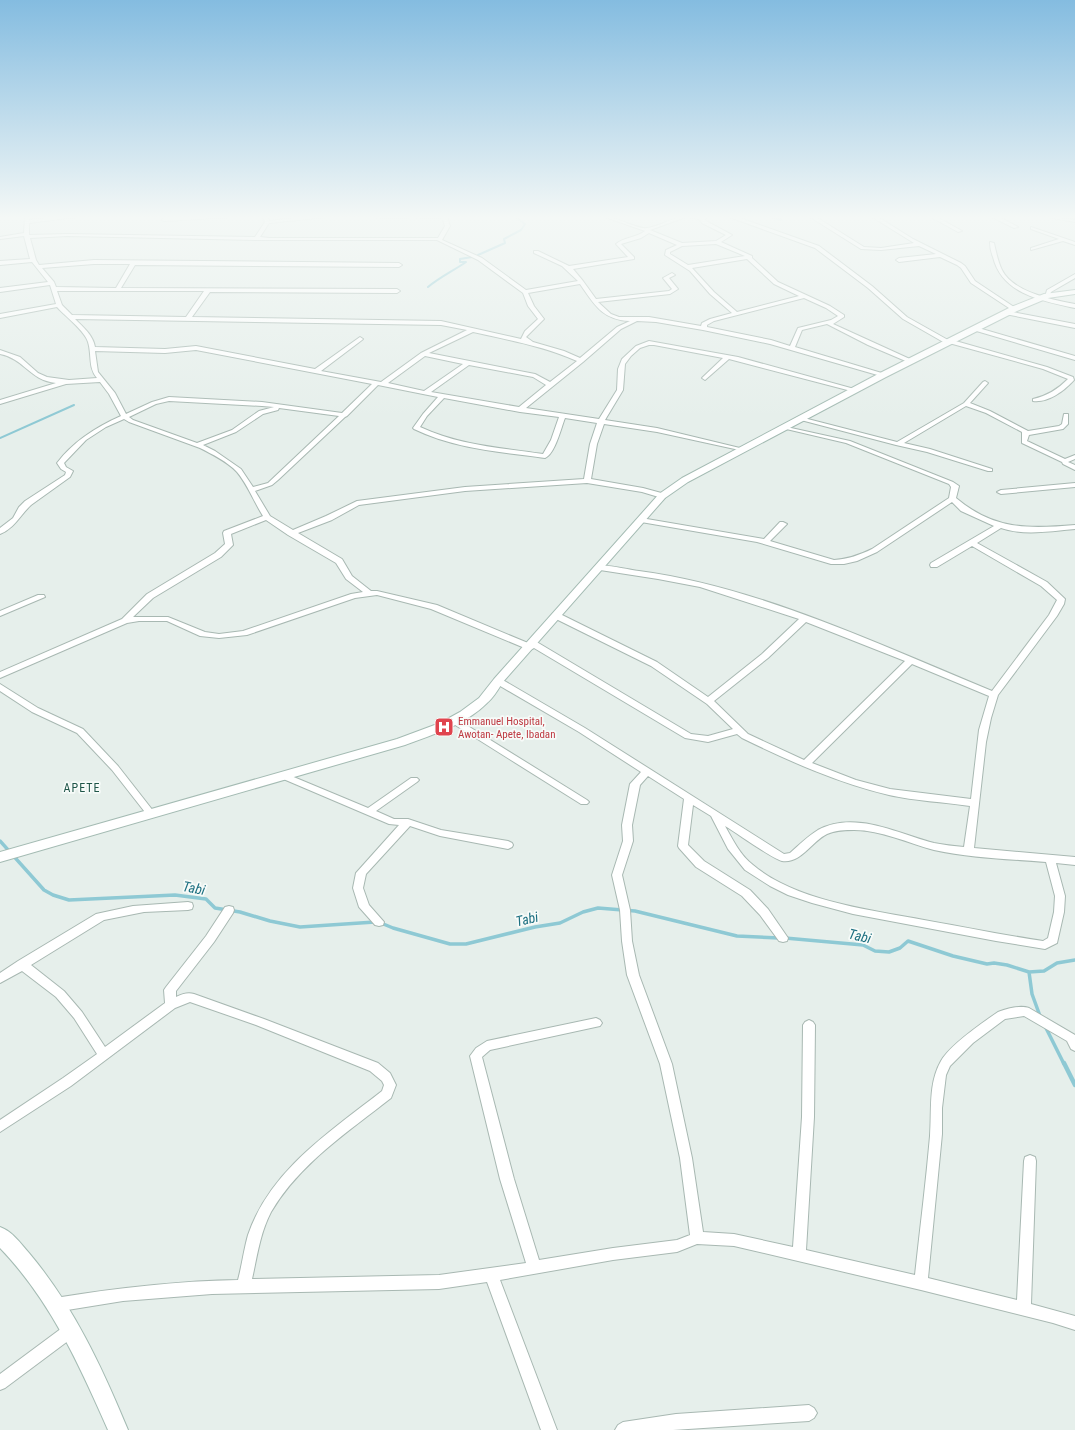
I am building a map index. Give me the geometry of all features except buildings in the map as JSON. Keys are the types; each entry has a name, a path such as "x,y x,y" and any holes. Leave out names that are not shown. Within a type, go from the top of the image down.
{"main road":[{"path":"0,857 401,742 455,721 484,700 498,681 600,568 662,496 685,480 883,375 1010,311 1043,297 1075,292"},
{"path":"0,1235 15,1250 32,1272 71,1330 118,1430"}],"street":[{"path":"118,289 121,284"},
{"path":"514,284 526,292 528,302 541,319 537,325 524,334 523,338 531,343"},
{"path":"526,292 571,284"},
{"path":"581,284 594,301 606,313 616,318 624,320 641,319 704,328 772,342 883,375"},
{"path":"594,301 670,292 675,289 671,284"},
{"path":"704,284 735,313"},
{"path":"778,284 828,307 842,316 833,321 800,330 792,348"},
{"path":"866,284 905,318 949,342 1045,368 1071,378 1071,380 1055,393 1048,397 1035,400"},
{"path":"975,284 1010,311 1075,326"},
{"path":"1013,284 1023,291 1075,306"},
{"path":"1043,297 1049,291 1062,284"},
{"path":"53,286 59,305 84,331 90,341 93,349 95,372 112,393 124,416 131,421 213,452 233,464 239,470 267,517 339,561 350,577 368,593"},
{"path":"0,290 53,286 118,289 397,292"},
{"path":"188,319 208,290"},
{"path":"704,328 704,324 708,321 806,296"},
{"path":"0,316 59,305"},
{"path":"70,318 432,322 452,325 531,343 562,352 581,361"},
{"path":"520,410 619,328 641,319"},
{"path":"833,321 829,324 910,361"},
{"path":"975,329 1075,358"},
{"path":"251,490 270,484 380,384 423,354 472,330"},
{"path":"317,371 360,339"},
{"path":"587,481 593,443 601,421 620,390 620,376 623,362 643,344 654,343 728,357 855,390"},
{"path":"93,349 166,351 196,348 245,359 317,371 425,393 520,410 601,421 686,436 742,450"},
{"path":"0,352 9,353 18,357 40,377 50,380 101,380"},
{"path":"423,354 535,376 550,385"},
{"path":"705,378 728,357"},
{"path":"425,393 468,363"},
{"path":"0,402 69,381"},
{"path":"898,444 942,416 966,404 985,383"},
{"path":"442,396 425,415 416,428 425,433 455,441 494,448 545,456 554,440 562,416"},
{"path":"0,532 16,519 28,503 68,476 70,470 63,468 60,463 91,433 154,403 175,399 262,404 345,415"},
{"path":"966,404 988,412 1026,433 1062,428 1065,424 1066,415"},
{"path":"197,445 238,430 261,412 286,407"},
{"path":"800,419 898,444 920,448 990,470"},
{"path":"641,520 765,542 834,562 849,562 878,549 952,498 956,486 944,480 848,442 784,427"},
{"path":"1026,433 1024,442 1065,461 1075,468"},
{"path":"1065,461 1075,457"},
{"path":"291,533 364,501 465,489 587,481 643,490 662,496"},
{"path":"1001,492 1075,484"},
{"path":"952,498 964,509 1000,526 1018,529 1075,527"},
{"path":"125,621 150,596 218,554 229,545 227,533 267,517"},
{"path":"765,542 784,524"},
{"path":"934,565 1000,526"},
{"path":"969,851 976,803 979,763 987,713 994,695 1053,616 1060,604 1061,599 1044,584 972,543"},
{"path":"600,568 715,588 804,619 994,695"},
{"path":"0,675 125,621 139,619 168,619 203,634 229,636 244,633 354,596 377,593 434,607 531,645 688,736 709,740 739,730"},
{"path":"0,614 41,597"},
{"path":"557,616 654,664 708,701 739,730 752,739 853,782 890,792 976,803"},
{"path":"708,701 765,656 804,619"},
{"path":"806,763 910,661"},
{"path":"498,681 582,730 782,857 787,858 794,856 817,835 827,830 844,827 863,827 904,836 946,849 1075,861"},
{"path":"0,687 35,710 80,731 115,768 151,814"},
{"path":"455,721 584,802"},
{"path":"647,771 635,784 626,824 628,841 617,875 625,910 627,941 633,975 666,1064 686,1158 697,1238"},
{"path":"284,776 393,822 408,822 440,833 508,845"},
{"path":"368,812 414,780"},
{"path":"689,798 683,846 700,864 746,893 764,912 783,938"},
{"path":"714,814 737,856 756,873 784,888 818,900 852,909 1009,940 1045,945 1053,940 1059,912 1060,896 1050,859"},
{"path":"379,922 364,907 358,888 361,873 408,822"},
{"path":"0,979 100,917 116,912 157,906 188,906"},
{"path":"171,1005 170,990 210,939 229,910"},
{"path":"22,964 60,994 78,1015 104,1055"},
{"path":"0,1127 67,1082 171,1005 184,998 190,997 260,1022 374,1067 386,1078 390,1085 386,1094 311,1154 289,1177 266,1209 255,1235 244,1286"},
{"path":"920,1283 936,1134 936,1108 940,1075 946,1063 969,1040 1002,1015 1025,1011 1071,1038 1075,1046"},
{"path":"534,1267 507,1179 476,1056 487,1046 596,1022"},
{"path":"799,1256 808,1125 809,1025"},
{"path":"1024,1309 1030,1161"},
{"path":"55,1305 123,1294 171,1289 439,1282 492,1275 613,1254 677,1246 697,1238 734,1240 920,1283 1075,1323"},
{"path":"492,1275 549,1430"},
{"path":"0,1383 71,1330"},
{"path":"623,1430 676,1422 809,1413"}],"waterway":[{"path":"428,287 432,284"},
{"path":"0,438 74,405"},
{"name":"Tabi","path":"0,841 44,890 53,895 69,900 175,895 206,899 215,908 240,912 270,921 300,927 375,922"},
{"name":"Tabi","path":"381,923 393,928 450,944 466,944 535,927 560,923 583,912 598,908 635,911 737,936 779,938"},
{"name":"Tabi","path":"785,938 863,945 875,951 889,952 900,948 908,941 953,956 987,964 994,963 1007,965 1029,972"},
{"name":"Tabi","path":"1029,972 1044,971 1057,963 1075,960"},
{"path":"1029,972 1032,994 1040,1016"},
{"path":"1045,1026 1064,1064"},
{"path":"1064,1063 1075,1085"}],"place":[{"name":"Emmanuel Hospital, Awotan- Apete, Ibadan","path":"444,727"}],"district":[{"name":"APETE","path":"82,788"}]}
